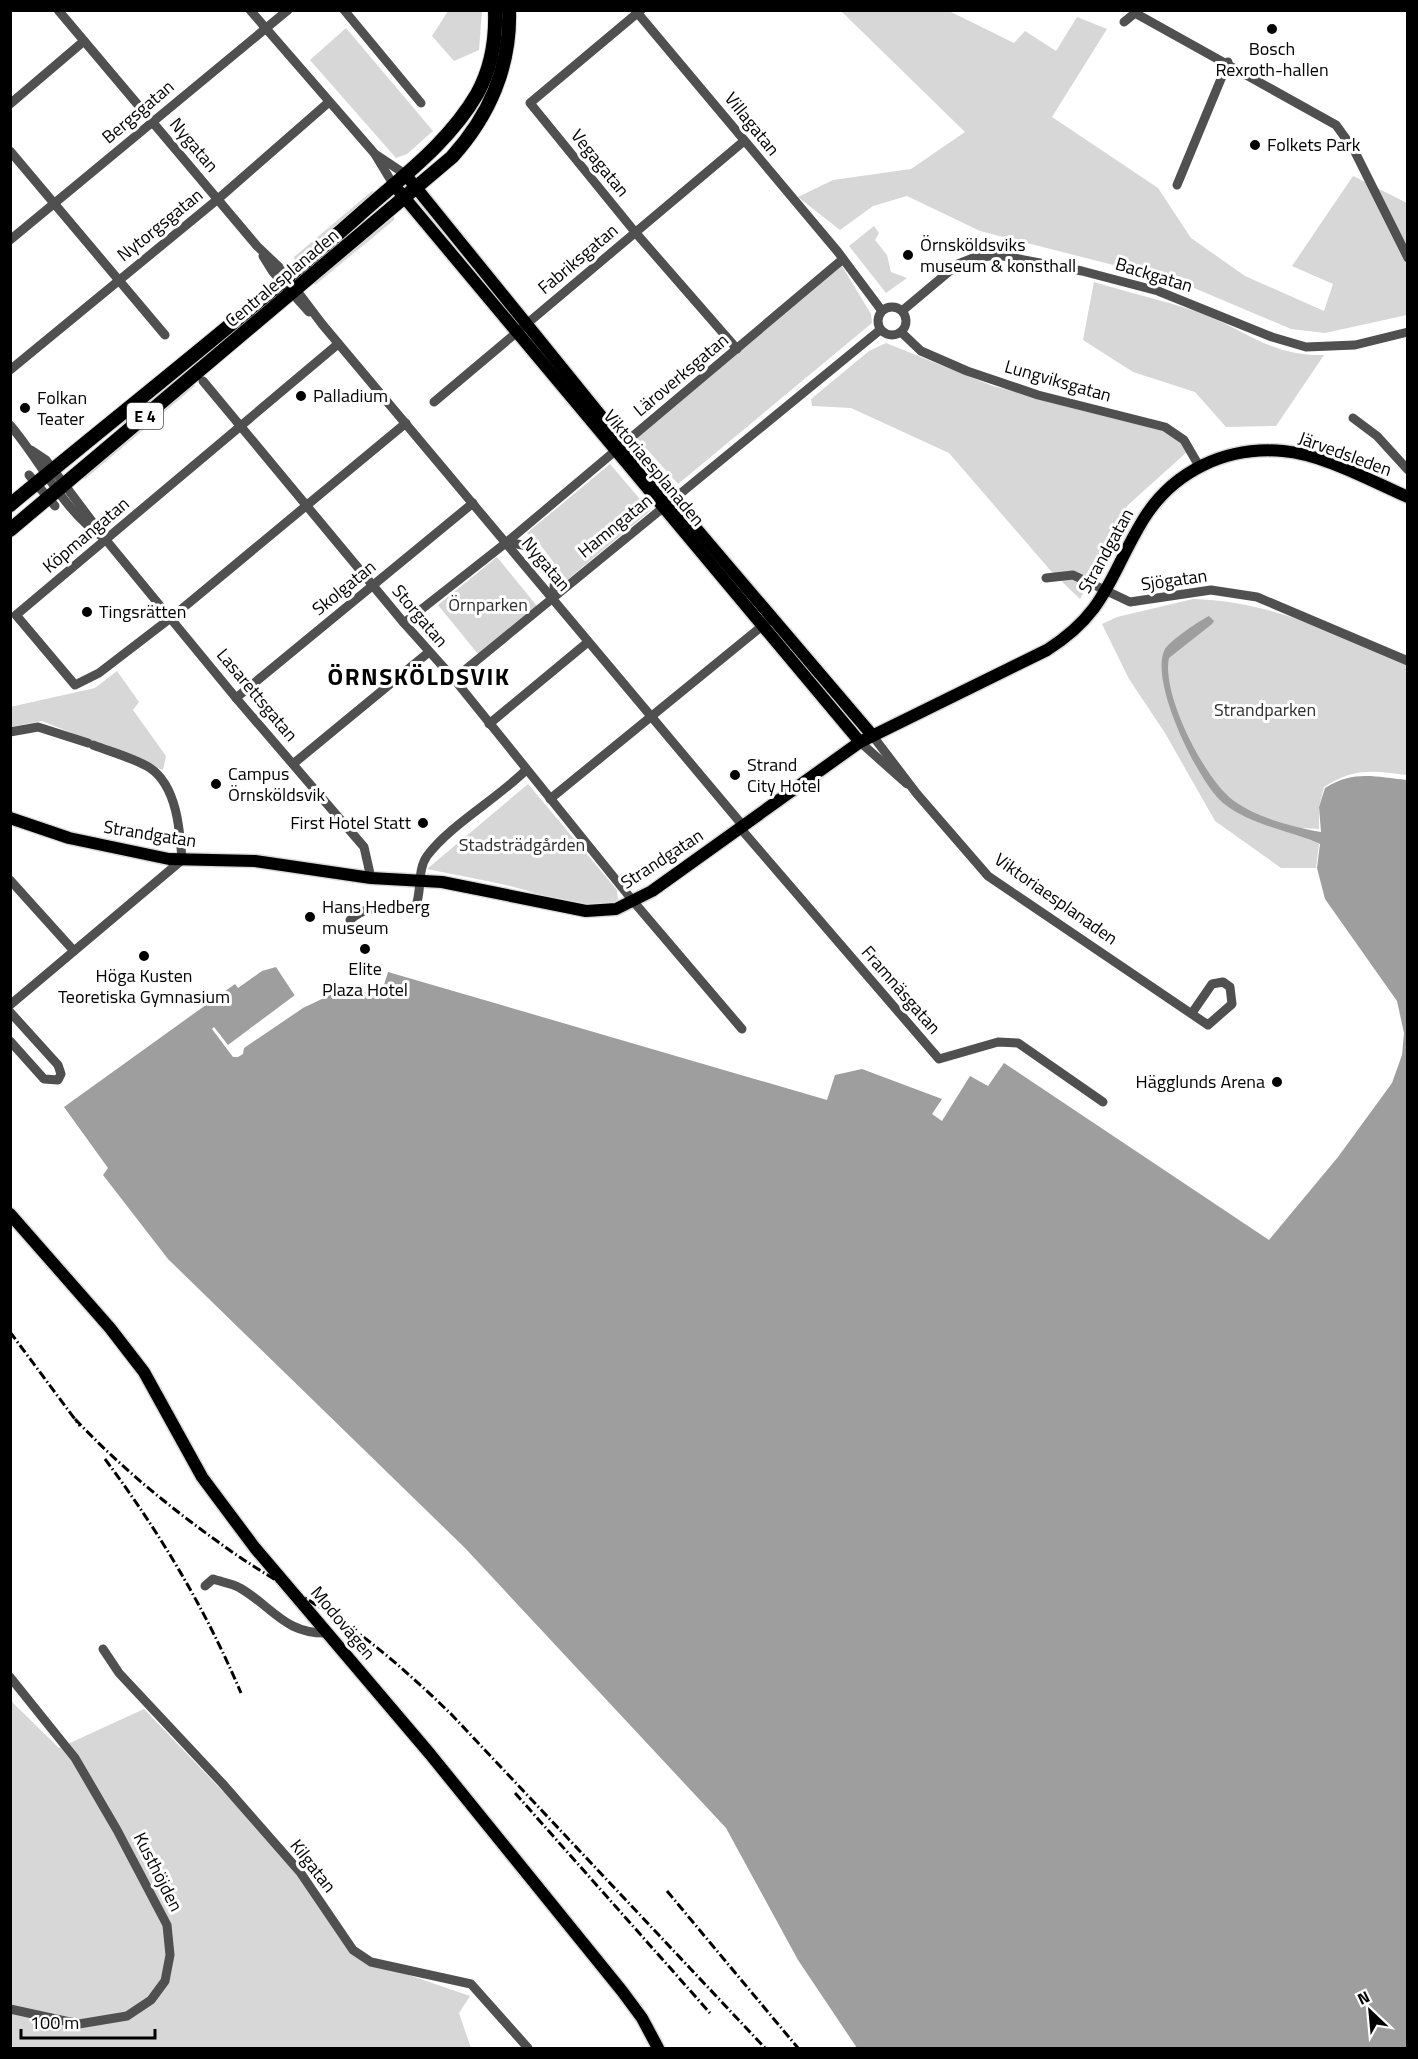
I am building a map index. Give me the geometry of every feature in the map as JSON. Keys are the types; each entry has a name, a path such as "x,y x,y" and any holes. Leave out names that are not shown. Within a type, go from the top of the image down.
{"highway":[{"name":"Centralesplanaden","path":"10,505 41,475 284,279 445,138 478,93 490,62 495,10"},
{"name":"Centralesplanaden","path":"10,530 60,494 416,190 468,140 492,100 507,50 509,10"}],"main road":[{"name":"Viktoriaesplanaden","path":"405,174 521,328"},
{"name":"Viktoriaesplanaden","path":"393,184 521,328 669,503 768,622 860,742"},
{"name":"Järvedsleden","path":"1198,466 1223,456 1284,451 1319,460 1407,497"},
{"name":"Strandgatan","path":"10,818 69,838 182,860 255,861 371,878 419,880 472,887 586,911 616,909 630,896 652,891 860,742 1047,650 1071,635 1084,622 1106,592 1154,505 1179,479 1198,466"},
{"name":"Viktoriaesplanaden","path":"768,622 873,735"},
{"name":"Modovägen","path":"10,1214 110,1328 144,1372 202,1477 255,1548 329,1633 622,1991 642,2018 658,2049"}],"street":[{"name":"Nygatan","path":"58,10 507,542 742,828"},
{"name":"Viktoriaesplanaden","path":"250,10 375,154 393,184"},
{"name":"Bergsgatan","path":"10,240 288,10"},
{"path":"344,10 421,103"},
{"name":"Villagatan","path":"638,12 843,259"},
{"name":"Vegagatan","path":"638,12 530,103 635,232 737,349"},
{"path":"1124,22 1135,13 1149,23 1228,62 1315,110 1343,131 1407,258"},
{"path":"10,104 84,41"},
{"path":"1177,185 1228,62"},
{"name":"Nytorgsgatan","path":"10,370 218,199 329,102"},
{"name":"Fabriksgatan","path":"434,402 744,141"},
{"path":"10,151 165,335"},
{"name":"Viktoriaesplanaden","path":"375,154 405,174"},
{"name":"Backgatan","path":"902,311 958,264 973,258 998,255 1082,271 1158,291 1272,337 1306,347 1354,345 1407,332"},
{"path":"843,259 882,311"},
{"name":"Läroverksgatan","path":"404,623 507,542 843,259"},
{"path":"894,307 902,311 906,320 901,332 888,335 880,330 878,322 882,311 894,307"},
{"name":"Hamngatan","path":"454,679 880,330"},
{"name":"Lungviksgatan","path":"901,332 921,351 967,371 1038,395 1165,427 1184,440 1198,466"},
{"name":"Köpmangatan","path":"172,617 88,680 75,685 64,675 16,615 338,344"},
{"name":"Storgatan","path":"203,381 404,623 454,679 525,770 742,1029"},
{"path":"1353,418 1377,436 1407,470"},
{"path":"172,617 406,423"},
{"name":"Lasarettsgatan","path":"10,425 31,450 41,475 91,530 106,540 172,617 236,698 364,847 371,878"},
{"name":"Skolgatan","path":"236,698 473,503"},
{"path":"507,542 527,544 532,547 555,577 553,598"},
{"name":"Sjögatan","path":"1046,578 1073,575 1130,602 1211,590 1257,597 1407,661"},
{"path":"550,799 768,622"},
{"path":"489,724 588,642"},
{"path":"293,764 429,652"},
{"path":"10,732 38,727 91,744 151,769 166,785 178,822 182,860 10,1005"},
{"name":"Viktoriaesplanaden","path":"873,735 917,794 988,876 1208,1025 1232,1004 1230,987 1223,982 1212,984 1192,1013"},
{"name":"Viktoriaesplanaden","path":"860,742 917,794"},
{"path":"350,920 368,908 413,908 418,902 419,880 427,857 525,770"},
{"name":"Framnäsgatan","path":"742,828 939,1059 998,1042 1018,1043 1103,1102"},
{"path":"10,880 74,951"},
{"path":"10,1012 58,1065 61,1074 58,1080 44,1079 10,1041"},
{"path":"205,1586 213,1579 239,1587 270,1612 308,1634 329,1633"},
{"name":"Kilgatan","path":"103,1649 119,1673 222,1783 300,1872 353,1950 371,1962 471,1984 528,2049"},
{"name":"Kusthöjden","path":"10,1677 75,1758 117,1830 167,1925 170,1955 165,1981 151,2000 127,2016 79,2024 10,2009"}],"green space":[{"path":"448,11 482,11 479,50 454,61 432,36"},
{"path":"841,11 949,11 1014,43 1025,31 1056,51 1077,17 1107,29 1052,117 1158,188 1191,238 1245,276 1324,311 1333,284 1292,266 1353,176 1407,203 1407,315 1325,333 1291,329 1180,282 980,231 907,196 873,206 840,230 798,197 833,180 911,169 965,132"},
{"path":"346,28 433,131 407,154 396,158 310,60"},
{"path":"372,191 375,193 295,262 294,257"},
{"path":"394,215 394,220 315,285 314,283"},
{"path":"874,226 879,233 875,240 887,255 891,272 907,278 886,293 849,246"},
{"path":"842,266 871,314 872,323 678,484 637,438"},
{"path":"1094,282 1195,311 1271,346 1304,354 1324,355 1276,426 1226,427 1195,392 1133,372 1083,340"},
{"path":"886,343 993,386 1163,429 1180,441 1188,451 1128,505 1110,531 1099,562 1080,599 1050,570 949,453 851,408 812,406 811,399 869,351"},
{"path":"182,369 187,375 73,468 118,429 135,409"},
{"path":"193,383 195,386 85,479 82,477"},
{"path":"610,464 650,511 567,580 539,543 527,533"},
{"name":"Örnparken","path":"497,557 537,606 478,654 438,605"},
{"name":"Strandparken","path":"1193,599 1221,601 1276,612 1407,663 1407,775 1384,772 1355,773 1324,787 1319,807 1319,829 1303,828 1301,836 1319,844 1316,868 1281,868 1215,821 1165,733 1129,679 1102,624 1117,617"},
{"path":"117,671 139,702 133,710 166,756 163,770 42,721 11,727 10,707 95,688"},
{"name":"Stadsträdgården","path":"528,784 617,890 618,901 592,906 579,905 514,887 427,869"},
{"path":"10,1700 59,1748 144,1709 300,1872 347,1944 371,1962 470,1996 459,2013 471,2048 11,2048"}],"shaded area":[{"path":"1209,616 1214,621 1212,624 1169,658 1168,674 1178,714 1188,735 1210,775 1234,801 1276,821 1321,832 1319,807 1325,788 1346,779 1365,776 1407,780 1407,2048 857,2048 798,1960 726,1828 465,1548 168,1259 103,1175 108,1168 64,1107 235,984 238,988 262,971 276,967 303,1008 349,986 380,998 388,972 827,1100 835,1075 862,1069 942,1099 932,1114 942,1121 970,1076 988,1086 1004,1063 1269,1240 1338,1157 1392,1083 1402,1055 1404,1033 1397,1001 1325,899 1317,868 1320,844 1245,817 1223,803 1201,774 1178,730 1163,683 1162,664 1165,649 1186,631"}],"pier":[{"path":"295,995 303,1008 244,1048 243,1054 238,1057 233,1057 212,1029 214,1027 228,1045"}],"railway":[{"path":"10,1332 80,1426"},
{"path":"75,1419 148,1488 188,1519 242,1559 344,1623 373,1644 413,1679 452,1715 765,2048"},
{"path":"105,1459 163,1543 197,1601 241,1693"},
{"path":"515,1793 710,2013"},
{"path":"667,1891 798,2048"}],"place":[{"name":"Bosch Rexroth-hallen","path":"1272,29"},
{"name":"Folkets Park","path":"1255,145"},
{"name":"Örnsköldsviks museum & konsthall","path":"908,255"},
{"name":"Palladium","path":"301,396"},
{"name":"Folkan Teater","path":"25,408"},
{"name":"Tingsrätten","path":"87,612"},
{"name":"Strand City Hotel","path":"735,775"},
{"name":"Campus Örnsköldsvik","path":"216,784"},
{"name":"First Hotel Statt","path":"423,823"},
{"name":"Hans Hedberg museum","path":"310,917"},
{"name":"Elite Plaza Hotel","path":"365,949"},
{"name":"Höga Kusten Teoretiska Gymnasium","path":"144,956"},
{"name":"Hägglunds Arena","path":"1277,1082"}],"district":[{"name":"ÖRNSKÖLDSVIK","path":"419,677"}]}
